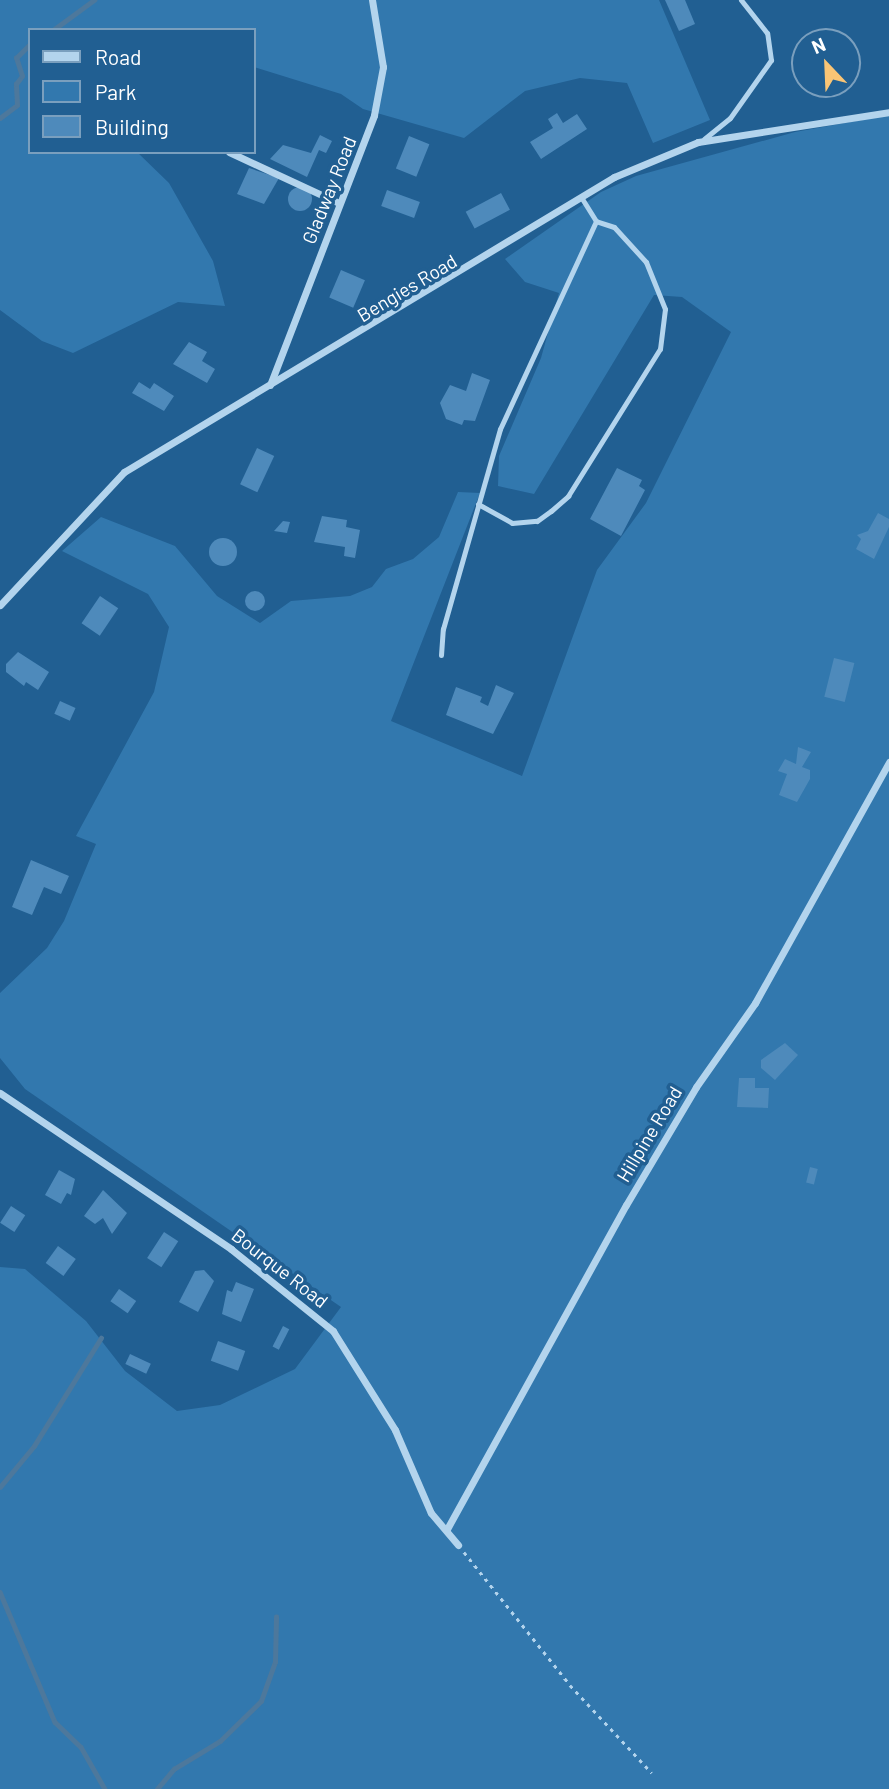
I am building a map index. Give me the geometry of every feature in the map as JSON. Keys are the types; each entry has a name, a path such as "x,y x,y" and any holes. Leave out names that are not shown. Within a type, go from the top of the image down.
{"street":[{"name":"Gladway Road","path":"270,385 339,203 365,144 379,96 383,66 372,0"},
{"name":"Bengies Road","path":"0,605 124,472 632,167 698,142 889,111"},
{"path":"233,154 339,203"},
{"name":"Hillpine Road","path":"447,1530 626,1205 696,1087 755,1003 889,762"},
{"name":"Bourque Road","path":"0,1093 242,1257 333,1331 394,1430 431,1513 458,1545"}],"lane":[{"path":"698,142 730,118 771,60 767,33 741,0"},
{"path":"478,504 512,523 537,521 551,511 568,496 660,349 665,309 646,262 614,227 596,220 581,197"},
{"path":"441,655 443,629 500,429 596,220"}],"path":[{"path":"458,1545 562,1675 653,1773"}],"green space":[{"path":"0,0 659,0 710,120 653,143 627,83 580,78 525,91 464,138 363,109 341,94 256,68 256,28 28,28 28,154 139,154 169,183 213,261 225,306 178,302 73,353 42,341 0,310"},
{"path":"889,115 889,1789 0,1789 0,1267 25,1269 86,1321 125,1371 177,1411 220,1405 295,1369 341,1307 25,1089 0,1058 0,993 47,948 64,921 96,844 76,836 154,692 169,627 148,594 62,551 101,517 175,546 217,596 260,623 291,601 350,596 372,587 386,569 413,559 439,537 458,492 480,493 391,721 522,776 597,570 646,503 731,332 682,297 654,295 534,494 498,486 499,456 541,358 559,293 525,282 505,259 601,192 636,176 795,132"}],"building":[{"path":"665,0 685,0 695,24 679,31"},
{"path":"557,113 563,123 577,114 587,129 541,159 530,142 553,128 548,119"},
{"path":"320,135 332,141 326,153 319,150 307,177 270,159 283,145 311,153"},
{"path":"409,136 429,144 416,177 396,168"},
{"path":"249,168 279,178 264,204 237,194"},
{"path":"300,187 308,191 312,199 308,207 300,211 292,207 288,199 292,191"},
{"path":"387,190 420,202 414,218 381,206"},
{"path":"501,193 510,210 475,229 466,212"},
{"path":"341,270 365,280 353,308 329,298"},
{"path":"189,342 207,352 202,361 215,369 207,383 173,364"},
{"path":"472,373 490,380 475,421 464,420 462,425 446,419 440,403 450,385 466,391"},
{"path":"139,382 150,389 154,383 174,396 164,411 132,393"},
{"path":"257,448 274,456 257,492 240,484"},
{"path":"617,468 642,480 639,486 645,490 621,536 590,519"},
{"path":"878,513 889,519 889,527 874,559 856,549 861,539 857,535 868,531"},
{"path":"322,516 347,520 346,527 360,530 355,558 344,556 345,547 314,542"},
{"path":"283,521 290,522 287,533 274,531"},
{"path":"223,538 233,542 237,552 233,562 223,566 213,562 209,552 213,542"},
{"path":"255,591 262,594 265,601 262,608 255,611 248,608 245,601 248,594"},
{"path":"100,596 118,608 100,636 82,623"},
{"path":"18,652 49,672 38,690 26,682 24,686 6,672 6,664"},
{"path":"834,658 854,663 845,702 824,697"},
{"path":"496,685 514,693 493,734 446,715 456,687 482,697 480,702 488,706"},
{"path":"60,701 76,708 70,721 54,714"},
{"path":"798,747 811,752 802,767 810,770 810,779 797,802 779,795 787,774 778,771 785,759 796,764"},
{"path":"31,860 69,876 61,894 44,887 32,915 12,907"},
{"path":"785,1043 798,1055 775,1080 761,1068 761,1060"},
{"path":"739,1078 755,1078 755,1088 769,1088 768,1108 737,1107"},
{"path":"810,1167 818,1169 814,1184 806,1183"},
{"path":"59,1170 75,1179 71,1195 67,1193 61,1204 45,1195"},
{"path":"103,1190 127,1213 112,1234 103,1218 95,1224 84,1216"},
{"path":"11,1206 25,1215 14,1232 0,1223"},
{"path":"164,1232 178,1241 161,1267 147,1258"},
{"path":"58,1246 76,1259 63,1276 46,1263"},
{"path":"204,1270 214,1281 198,1312 179,1302 195,1271"},
{"path":"236,1282 254,1289 241,1322 222,1314 227,1290 232,1292"},
{"path":"119,1289 136,1301 128,1313 110,1301"},
{"path":"283,1326 289,1329 279,1350 273,1346"},
{"path":"218,1341 245,1351 238,1371 211,1361"},
{"path":"130,1354 151,1364 146,1374 125,1364"}],"waterway":[{"path":"56,28 94,0"},
{"path":"0,118 17,105 16,84 22,76 16,58 28,46"},
{"path":"0,1487 34,1446 101,1338"},
{"path":"0,1592 55,1722 81,1747 105,1789"},
{"path":"157,1789 174,1769 220,1741 261,1701 275,1662 276,1617"}]}
